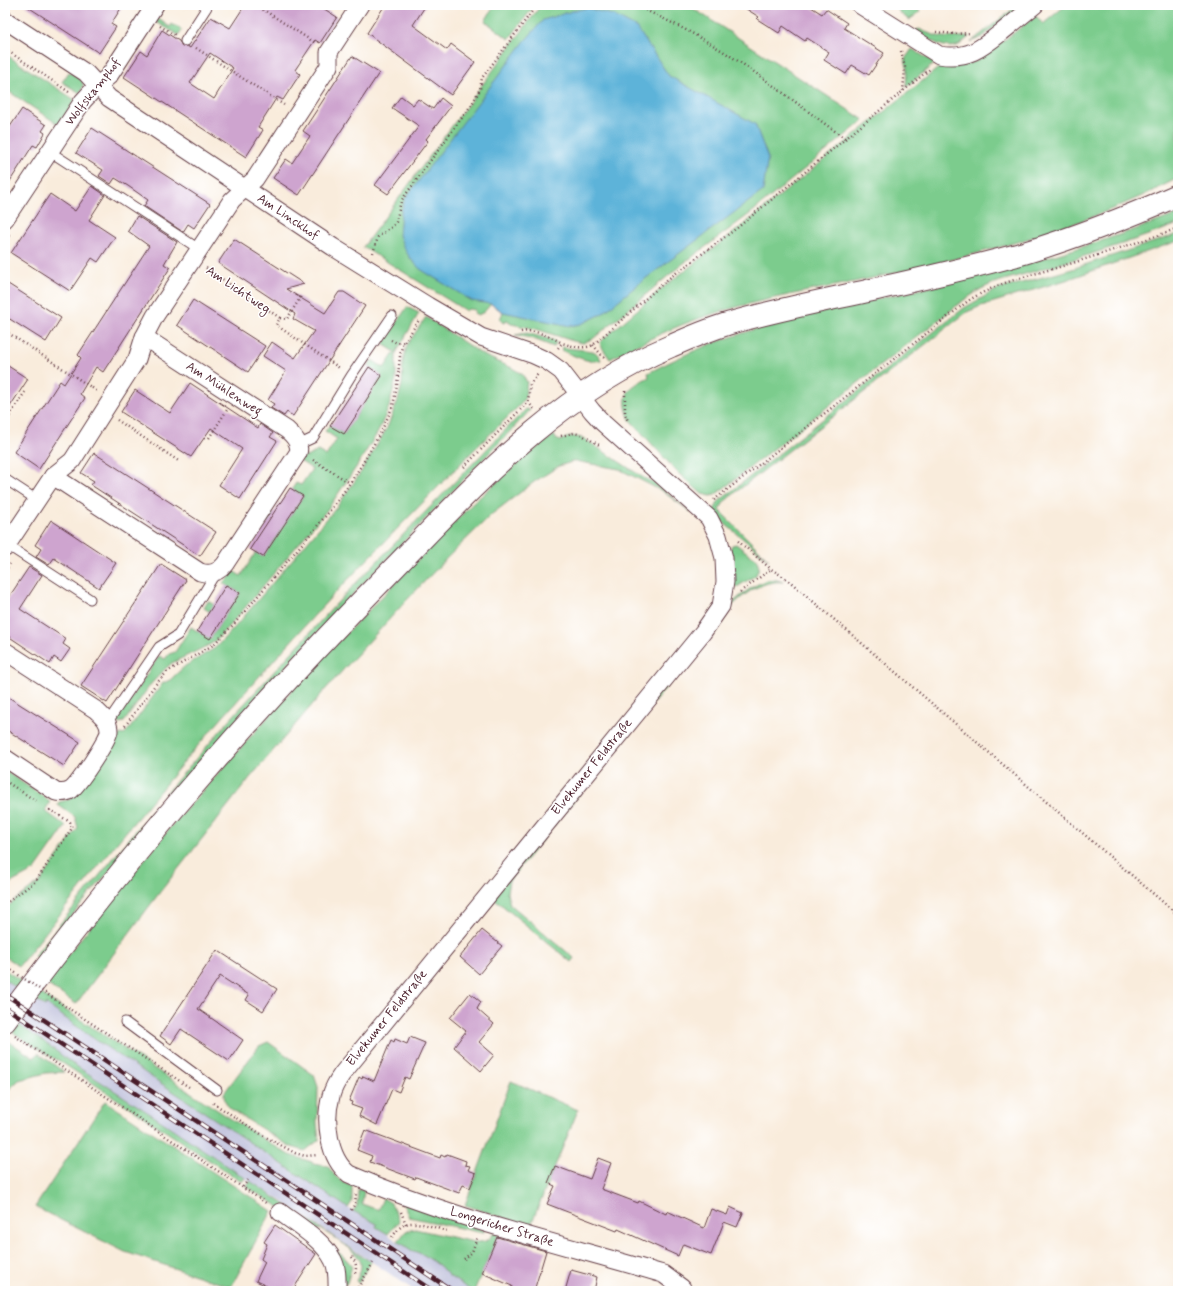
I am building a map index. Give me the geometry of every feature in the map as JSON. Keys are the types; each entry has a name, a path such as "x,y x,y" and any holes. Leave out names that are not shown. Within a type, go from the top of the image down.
{"main road":[{"path":"8,1027 70,935 186,794 291,675 469,491 539,427 580,396 615,373 669,347 724,325 895,285 1025,252 1104,226 1178,195"}],"street":[{"name":"Am Lichtweg","path":"6,547 53,476 72,461 137,360 144,337 155,316 232,200 255,179 330,66 329,52 360,5"},
{"path":"869,8 899,30 939,54 946,56 961,56 983,47 1035,5"},
{"name":"Wolfskamphof","path":"5,218 83,101 109,76 151,11"},
{"name":"Am Linckhof","path":"5,20 86,74 109,98 333,247 481,337 547,361 561,370 580,396"},
{"name":"Am Mühlenweg","path":"144,337 287,430 295,437 298,445"},
{"name":"Elvekumer Feldstraße","path":"333,1150 330,1140 328,1114 331,1096 342,1074 702,632 721,606 725,582 724,558 718,536 709,518 603,423 592,412 580,396"},
{"path":"53,476 200,572 208,574 220,570 225,564 298,453 298,445"},
{"path":"5,651 96,710 115,726 109,732 106,741 74,788 66,792 56,792 5,758"},
{"name":"Longericher Straße","path":"333,1150 343,1170 349,1174 392,1191 492,1225 662,1274 682,1288"},
{"path":"280,1212 313,1236 334,1260 337,1272 337,1291"}],"lane":[{"path":"185,41 207,7 204,5"},
{"path":"49,151 196,254"},
{"path":"298,445 313,438 351,376 392,316"},
{"path":"5,479 37,500"},
{"path":"6,547 90,599"},
{"path":"115,726 159,647 178,635 212,579 213,573"},
{"path":"125,1022 217,1090"}],"path":[{"path":"256,5 329,52"},
{"path":"372,255 378,237 396,222 401,201 472,104 480,89 482,78 537,5"},
{"path":"634,5 671,22 712,44 846,139"},
{"path":"151,11 185,41 297,115"},
{"path":"899,30 905,67 903,92"},
{"path":"930,30 954,34 973,32"},
{"path":"5,50 83,101"},
{"path":"700,511 968,301 981,293 996,286 1068,265 1178,228"},
{"name":"Am Lichtweg","path":"196,254 280,318 276,326 351,376"},
{"path":"280,318 287,319 302,295"},
{"path":"115,726 167,672 213,645 235,623 329,512 350,483 374,444 390,413 398,385 402,346 428,306"},
{"path":"5,331 180,462"},
{"path":"529,331 549,336 562,343"},
{"path":"593,345 625,387 625,414 631,426"},
{"path":"5,423 25,392"},
{"path":"208,438 236,396"},
{"path":"298,445 314,462 350,483"},
{"path":"734,538 793,585 1178,915"},
{"path":"721,606 771,569"},
{"path":"5,781 39,804"},
{"path":"50,810 56,792"},
{"path":"5,904 36,881 72,828 70,822 45,807"},
{"path":"5,966 71,1010"},
{"path":"8,1027 39,1052 280,1212"},
{"path":"243,1187 248,1180"},
{"path":"351,1210 355,1204"},
{"path":"392,1237 406,1224 415,1224 450,1231"},
{"path":"470,1236 483,1237 490,1231 492,1225"},
{"path":"464,1258 472,1252 477,1237"},
{"path":"356,1291 373,1263"}],"shaded area":[{"path":"5,980 44,1006 46,1004 90,1036 351,1210 377,1224 376,1227 411,1250 424,1255 440,1266 449,1276 472,1291 415,1291 279,1199 243,1177 155,1117 70,1062 46,1043 5,1016"}],"green space":[{"path":"163,5 165,5 157,18 170,27 172,24 182,30 178,35 153,20"},
{"path":"495,5 535,5 509,39 485,21"},
{"path":"541,5 688,5 864,120 751,213 680,266 594,338 583,343 536,329 511,324 506,320 504,323 500,319 503,312 491,304 484,312 478,315 474,313 475,310 468,309 466,311 363,247"},
{"path":"895,5 915,5 920,12 909,20 900,13"},
{"path":"1018,5 1024,5 982,37 971,42"},
{"path":"1066,5 1178,5 1178,178 1140,197 1100,214 1020,241 937,263 732,308 682,325 610,359 600,342 660,290 942,65 960,66 978,60 1036,16 1043,24"},
{"path":"919,29 943,37 970,36 957,46 951,47 935,43 915,31"},
{"path":"912,49 935,63 906,87 907,67 905,59"},
{"path":"5,54 75,100 59,125 5,89"},
{"path":"69,72 83,82 80,93 62,82"},
{"path":"1178,214 1178,224 1110,248 994,283 981,289 964,300 715,495 711,496 702,494 678,473 630,420 627,411 626,398 631,389 649,377 648,373 695,350 784,321 971,278 1072,250"},
{"path":"1178,234 1178,241 1066,280 981,306 967,312 736,492 725,501 719,510 769,560 725,524 713,512 719,501 964,308 996,290 1069,270"},
{"path":"407,307 419,313 396,353 396,379 389,407 378,432 327,510 217,639 211,644 172,663 151,684 124,722 115,722 159,656 165,659 169,654 175,652 191,627 210,639 222,620 204,608 208,601 227,613 240,593 223,583 229,578 233,571 241,576 256,552 263,557 280,531 262,519 268,511 286,522 303,496 292,489 296,483 301,485 312,469 300,461 305,455 306,457 318,451 326,456 337,439 325,431 330,425 344,434 382,376 368,366 372,360 384,368 395,352 383,344"},
{"path":"426,317 483,355 522,374 527,382 525,397 521,404 472,452 332,596 230,709 187,758 116,844 19,966 5,957 5,908 40,882 78,828 75,817 58,805 59,802 71,799 114,739 121,734 123,735 130,728 163,683 170,680 185,666 215,648 235,627 336,508 361,472 387,428 398,400 402,384 403,362 407,345"},
{"path":"527,333 553,340 556,342 554,347 531,338 515,335"},
{"path":"562,347 593,351 601,360 586,360 561,350"},
{"path":"526,409 530,410 353,594 234,723 79,907 38,959 34,956 168,791 234,715 350,589"},
{"path":"554,435 556,439 560,441 570,436 583,438 644,478 655,483 691,512 662,491 619,469 575,461 559,466 534,482 492,514 448,557 324,691 249,779 160,892 76,1004 45,983 173,824 302,679 471,505 522,459"},
{"path":"736,544 757,560 759,567 756,575 737,587 730,585 730,549 732,545"},
{"path":"768,580 784,582 770,583 757,587 734,604 509,881 507,893 510,904 574,958 571,962 492,897 728,607 751,588"},
{"path":"5,771 50,801 45,811 66,826 35,870 5,886"},
{"path":"5,970 225,1115 289,1155 312,1162 313,1164 328,1166 338,1179 352,1186 352,1202 348,1208 90,1036 46,1004 45,1006 5,980"},
{"path":"5,1016 46,1043 70,1062 245,1178 242,1182 58,1060 5,1027"},
{"path":"5,1039 34,1058 38,1053 64,1072 46,1073 19,1080 5,1093"},
{"path":"268,1042 314,1075 318,1087 317,1123 319,1140 305,1151 291,1147 235,1112 225,1102 224,1093 259,1046"},
{"path":"511,1081 578,1110 530,1227 465,1205"},
{"path":"105,1101 272,1211 231,1287 125,1252 35,1207"},
{"path":"250,1181 371,1262 358,1283 356,1281 361,1266 357,1255 352,1250 321,1229 317,1230 247,1187"},
{"path":"358,1189 364,1191 362,1204 378,1210 383,1198 391,1203 399,1221 388,1234 376,1227 377,1224 353,1211 357,1206"},
{"path":"402,1202 484,1230 484,1232 409,1217"},
{"path":"415,1229 474,1242 486,1241 494,1232 499,1234 474,1291 449,1276 440,1266 424,1255 411,1250 398,1241 406,1231"},
{"path":"324,1240 352,1266 345,1285"}],"water":[{"path":"587,8 613,15 637,28 669,76 755,124 768,158 763,191 641,282 602,314 581,324 570,326 503,312 491,304 472,301 420,269 410,258 399,235 401,211 405,199 524,42 543,20"}],"building":[{"path":"25,5 123,5 111,24 116,27 99,53"},
{"path":"245,5 318,5 337,17 320,43 315,40 295,70 300,74 283,100 277,97 258,127 263,130 246,157 124,77 141,51 147,55 162,30 179,41 182,46 187,46 190,48 211,17 230,28","holes":["210,53 233,68 214,99 190,83"]},
{"path":"385,5 426,5 413,25 447,50 451,44 475,62 451,95 367,33"},
{"path":"740,5 808,5 822,14 826,9 847,23 844,28 884,53 869,75 852,65 846,74 824,60 829,52 807,38 805,41 783,26 779,33 757,19 759,17"},
{"path":"352,56 379,73 299,195 273,178 286,159 292,163 310,136 303,131"},
{"path":"401,96 413,105 418,99 433,109 441,98 451,106 426,139 428,141 388,194 375,185 419,126 392,108"},
{"path":"22,109 46,125 42,131 45,133 37,147 33,145 5,189 5,134"},
{"path":"92,128 210,204 194,228 188,224 183,232 144,206 148,200 128,186 115,178 111,184 99,176 103,170 76,153"},
{"path":"92,186 105,195 89,220 115,237 98,262 92,258 70,291 11,253 50,194 75,211"},
{"path":"137,216 177,242 164,264 170,268 103,372 96,367 80,394 85,398 39,469 14,452 60,381 64,384 81,358 78,355 149,246 128,231"},
{"path":"234,239 304,284 286,289 325,313 339,292 344,292 365,306 293,416 287,412 284,416 271,408 274,404 268,400 286,371 263,356 272,342 295,358 314,331 293,319 295,314 218,263"},
{"path":"5,282 61,318 46,342 5,316"},
{"path":"193,300 265,346 248,372 177,325"},
{"path":"5,364 28,379 5,414"},
{"path":"369,367 382,376 344,434 330,426"},
{"path":"190,383 258,428 260,424 273,433 270,437 277,441 240,499 219,485 242,449 211,428 191,457 121,412 135,390 170,413"},
{"path":"94,453 216,532 200,556 91,485 94,481 81,473"},
{"path":"290,488 303,496 263,557 250,549"},
{"path":"51,520 116,563 99,588 54,558 49,565 36,557 41,549 35,545"},
{"path":"161,564 186,580 107,703 81,686"},
{"path":"29,567 42,575 20,609 66,639 63,644 70,649 61,662 54,657 50,664 5,634 5,599 7,600"},
{"path":"226,585 240,593 210,639 197,631"},
{"path":"5,695 80,742 64,766 5,729"},
{"path":"482,930 502,946 479,974 460,957"},
{"path":"217,950 277,989 263,1011 246,1000 249,995 220,976 198,1009 243,1040 229,1061 181,1029 171,1044 160,1036"},
{"path":"470,993 481,1002 477,1009 494,1024 479,1042 494,1055 481,1071 454,1047 466,1031 450,1018"},
{"path":"410,1037 425,1043 409,1079 405,1077 399,1092 392,1089 377,1125 359,1116 362,1109 351,1105 352,1102 349,1101 359,1077 362,1079 363,1076 374,1081 391,1040 394,1042 395,1039 407,1044"},
{"path":"365,1130 440,1158 441,1155 445,1157 447,1154 466,1161 465,1165 470,1166 468,1170 476,1173 470,1188 463,1185 459,1193 416,1177 415,1179 370,1162 372,1156 357,1150"},
{"path":"598,1158 611,1163 601,1189 638,1203 639,1201 666,1214 667,1211 704,1228 711,1209 727,1215 730,1207 743,1213 737,1227 724,1222 711,1255 683,1244 678,1256 618,1229 617,1231 547,1204 555,1186 548,1183 555,1166 590,1179"},
{"path":"275,1225 316,1254 292,1291 277,1291 256,1281 265,1262 261,1259 267,1244 264,1242"},
{"path":"497,1237 546,1251 534,1291 510,1291 512,1286 482,1273"},
{"path":"571,1270 597,1277 594,1291 565,1291"}],"railway":[{"path":"5,994 453,1291"},
{"path":"5,1007 433,1291"}]}
